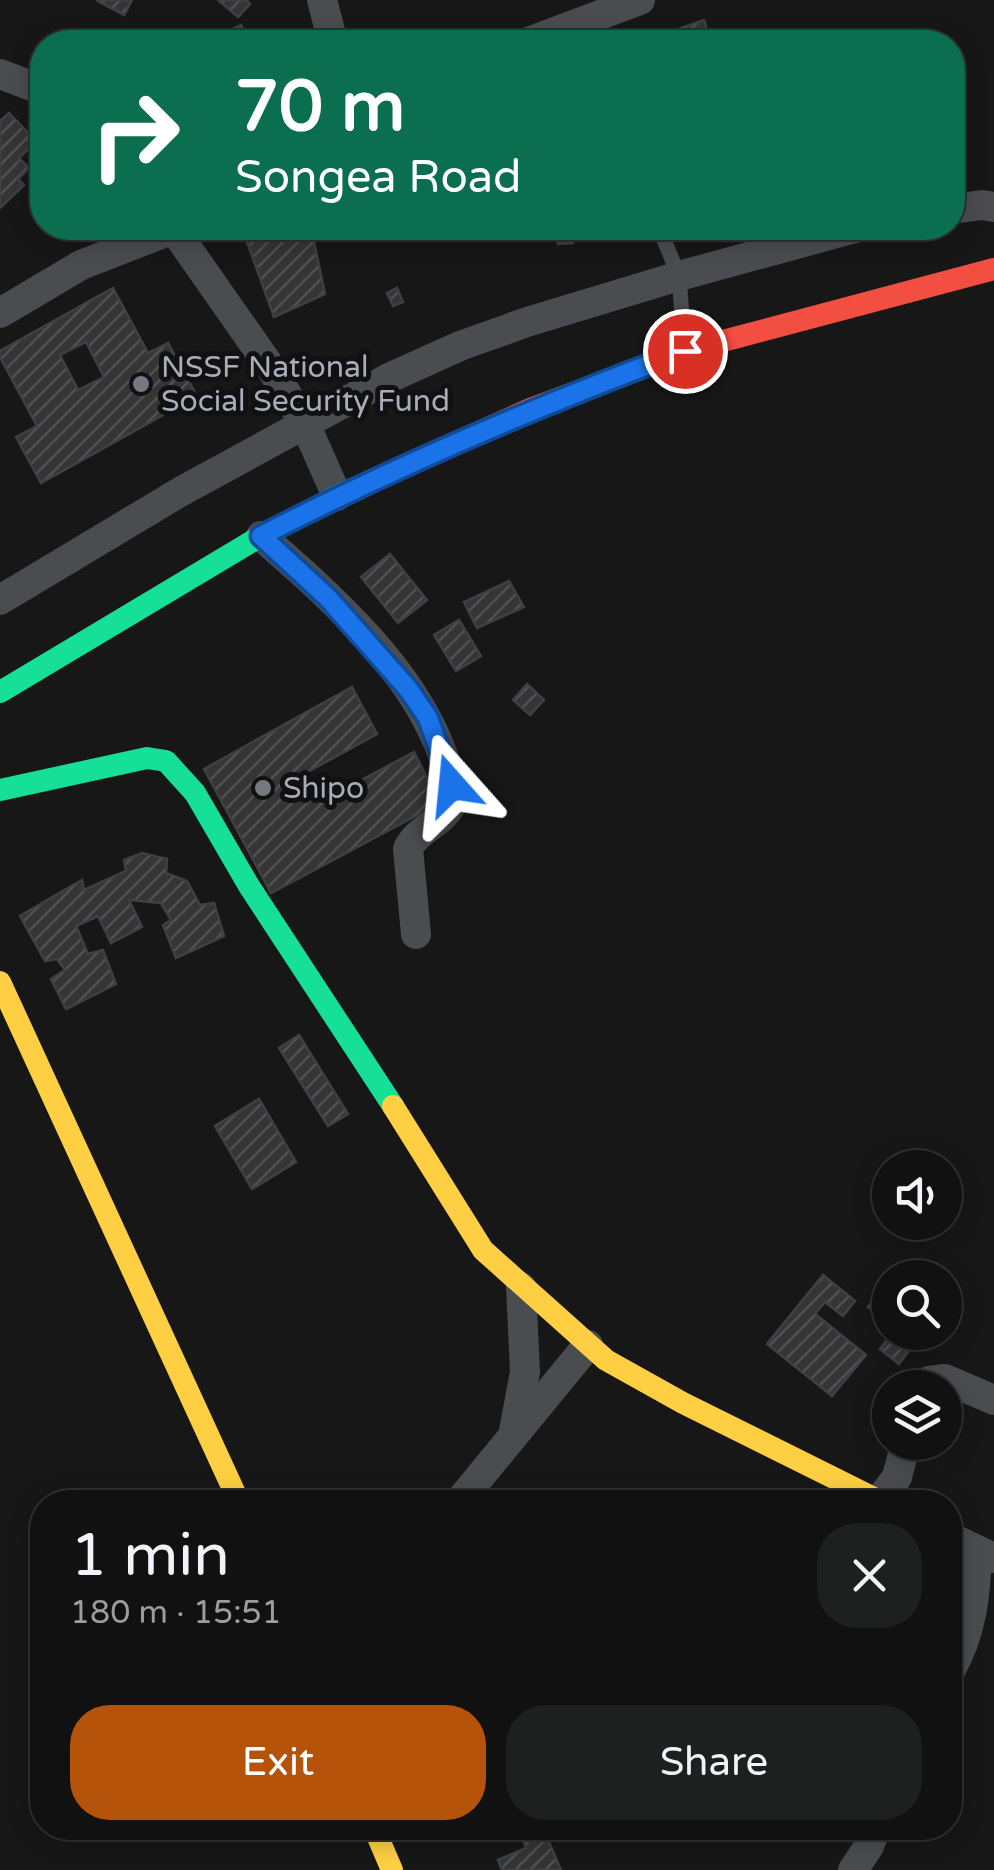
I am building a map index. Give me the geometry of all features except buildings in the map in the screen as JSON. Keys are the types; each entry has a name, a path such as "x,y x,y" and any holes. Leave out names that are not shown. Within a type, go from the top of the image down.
{"main road":[{"path":"0,692 261,536 337,496 530,409 685,351 994,268"},
{"path":"0,790 147,758 157,757 174,767 195,794 249,886 482,1250 606,1360 857,1490"},
{"path":"0,982 234,1490"},
{"path":"379,1840 392,1870"}],"street":[{"path":"322,0 331,30"},
{"path":"560,30 640,0"},
{"path":"0,74 30,85"},
{"path":"965,207 994,207"},
{"path":"0,313 82,264 143,240"},
{"path":"182,240 306,426 337,496"},
{"path":"0,600 180,492 389,378 460,346 679,276 811,240"},
{"path":"261,536 312,581 377,652 409,690 437,738 454,800 440,822 413,838 408,849 416,934"},
{"path":"513,1434 524,1372 521,1287"},
{"path":"469,1490 588,1345"},
{"path":"962,1386 994,1400"},
{"path":"889,1490 901,1460"},
{"path":"962,1650 973,1611 974,1548"},
{"path":"853,1870 871,1840"}],"lane":[{"path":"664,240 679,276 685,351"}],"traffic: fast":[{"path":"0,692 261,536 434,452"},
{"path":"0,790 147,758 166,761 195,793 249,886 393,1106"}],"traffic: slow":[{"path":"0,982 233,1490"},
{"path":"393,1106 483,1250 606,1360 858,1490"},
{"path":"379,1840 392,1870"}],"traffic: jam":[{"path":"434,452 530,409 685,351 994,269"}],"place":[{"name":"NSSF National Social Security Fund","path":"141,384"},
{"name":"Shipo","path":"263,788"}],"route":[{"path":"452,785 428,718 409,690 344,614 261,536 337,496 530,409 685,351"}]}
